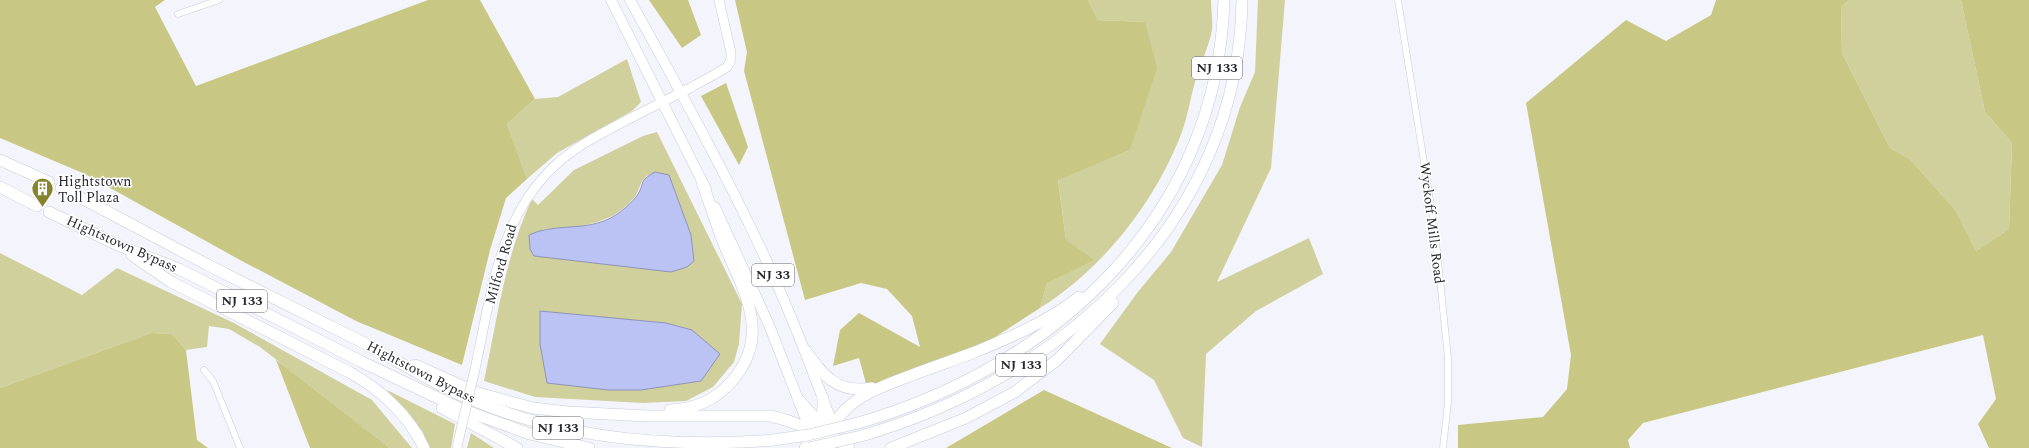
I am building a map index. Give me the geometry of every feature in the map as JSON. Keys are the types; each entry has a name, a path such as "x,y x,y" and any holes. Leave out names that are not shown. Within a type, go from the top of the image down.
{"highway":[{"name":"Hightstown Bypass","path":"61,188 360,341 426,378 470,399 522,418 562,429 603,437 660,444 724,444 773,440 808,435 858,423 897,411 936,395 980,374 1052,328 1086,300 1135,247 1158,215 1178,181 1204,121 1218,64 1224,0"},
{"name":"NJ 133","path":"820,438 861,436 908,421 944,406 984,386 1027,361 1068,332 1128,279 1153,250 1193,189 1218,135 1235,71 1241,32 1242,0"},
{"path":"0,160 49,182"},
{"path":"568,412 686,409 716,396 739,372 750,345 752,327 750,308 746,292 723,240 702,182"},
{"path":"0,187 37,206"},
{"name":"Hightstown Bypass","path":"49,212 120,246 179,269 362,362 461,409 497,423 546,438 589,448"},
{"path":"120,246 171,282 366,382 399,411 415,431 424,448"},
{"path":"805,448 820,438 840,415 854,402 882,386 974,352 1046,319 1079,297 1135,247"},
{"path":"911,448 1015,392 1056,360 1133,282 1153,250"},
{"path":"360,341 478,393 519,405 568,412 663,417 762,415 786,420 820,438 843,446"},
{"path":"805,350 824,375 840,386 855,390 882,386"},
{"path":"362,362 415,393 517,448"},
{"path":"820,438 823,398"},
{"path":"799,400 820,438"},
{"path":"891,448 966,418"}],"main road":[{"name":"NJ 33","path":"611,0 702,182 758,301 799,400"},
{"name":"NJ 33","path":"630,0 681,92 761,248 805,350 823,398"}],"street":[{"path":"178,14 219,0"},
{"name":"Milford Road","path":"457,448 502,250 515,218 526,199 549,172 576,149 724,69 731,60 731,48 719,0"},
{"name":"Wyckoff Mills Road","path":"1398,0 1435,231 1448,358 1448,402 1443,448"},
{"path":"204,370 213,381 240,448"}],"green space":[{"path":"1088,0 1211,0 1212,30 1195,82 1187,117 1180,137 1169,162 1155,187 1123,234 1104,255 1084,275 1062,293 1040,308 1047,283 1066,240 1058,179 1130,150 1145,22 1098,20"},
{"path":"1258,0 1285,0 1271,168 1217,282 1309,238 1323,274 1256,311 1206,354 1202,447 1183,438 1154,380 1100,344 1137,293 1171,252 1222,165 1240,107 1255,72"},
{"path":"1849,0 1961,0 1985,112 2012,143 2009,229 1976,251 1956,211 1910,159 1890,148 1842,53 1841,7"},
{"path":"627,59 641,102 632,111 557,153 527,179 507,124 535,99 558,97"},
{"path":"657,132 742,304 739,344 734,362 713,387 686,401 643,403 535,397 484,381 508,266 532,199 538,205 574,170 643,136","holes":["656,172 669,176 671,272 542,229 567,228 591,224 614,215 635,197 643,180 648,175","540,312 666,323 692,330 719,354 701,381 608,390 568,385"]},
{"path":"0,253 82,295 117,268 234,323 372,400 412,448 390,448 260,347 229,329 209,326 207,347 186,350 172,334 151,333 0,388"},
{"path":"387,390 455,424 451,448 429,448 423,432"},
{"path":"471,433 494,448 467,448"}],"shaded area":[{"path":"0,0 165,0 155,7 196,86 428,0 480,0 535,99 507,124 527,179 506,198 490,250 462,365 356,321 240,260 85,174 0,138"},
{"path":"649,0 688,0 701,35 682,48"},
{"path":"735,0 1088,0 1098,20 1145,22 1157,68 1130,150 1058,180 1066,240 1094,260 1047,283 1040,308 989,341 867,387 859,358 833,366 840,330 859,313 920,347 912,316 887,289 861,283 805,300 744,71 747,52"},
{"path":"1716,0 1849,0 1841,7 1842,53 1890,148 1910,159 1956,211 1976,251 2009,229 2012,143 1985,112 1961,0 2029,0 2029,448 1989,448 1978,424 1996,399 1983,335 1643,423 1628,440 1630,448 1458,448 1458,425 1543,417 1567,389 1571,355 1526,103 1626,20 1666,41 1711,15"},
{"path":"726,83 748,147 739,165 701,96"},
{"path":"151,333 172,334 186,350 197,440 208,448 0,448 0,388"},
{"path":"276,360 287,368 390,448 310,448"},
{"path":"1044,390 1172,448 946,448"}],"water":[{"path":"655,172 669,175 691,235 694,261 687,267 671,272 534,256 530,249 529,235 546,229 583,226 611,218 633,201 646,178"},
{"path":"540,311 666,323 692,330 720,354 701,381 641,390 608,390 547,383 540,344"}],"place":[{"name":"Hightstown Toll Plaza","path":"43,208"}]}
